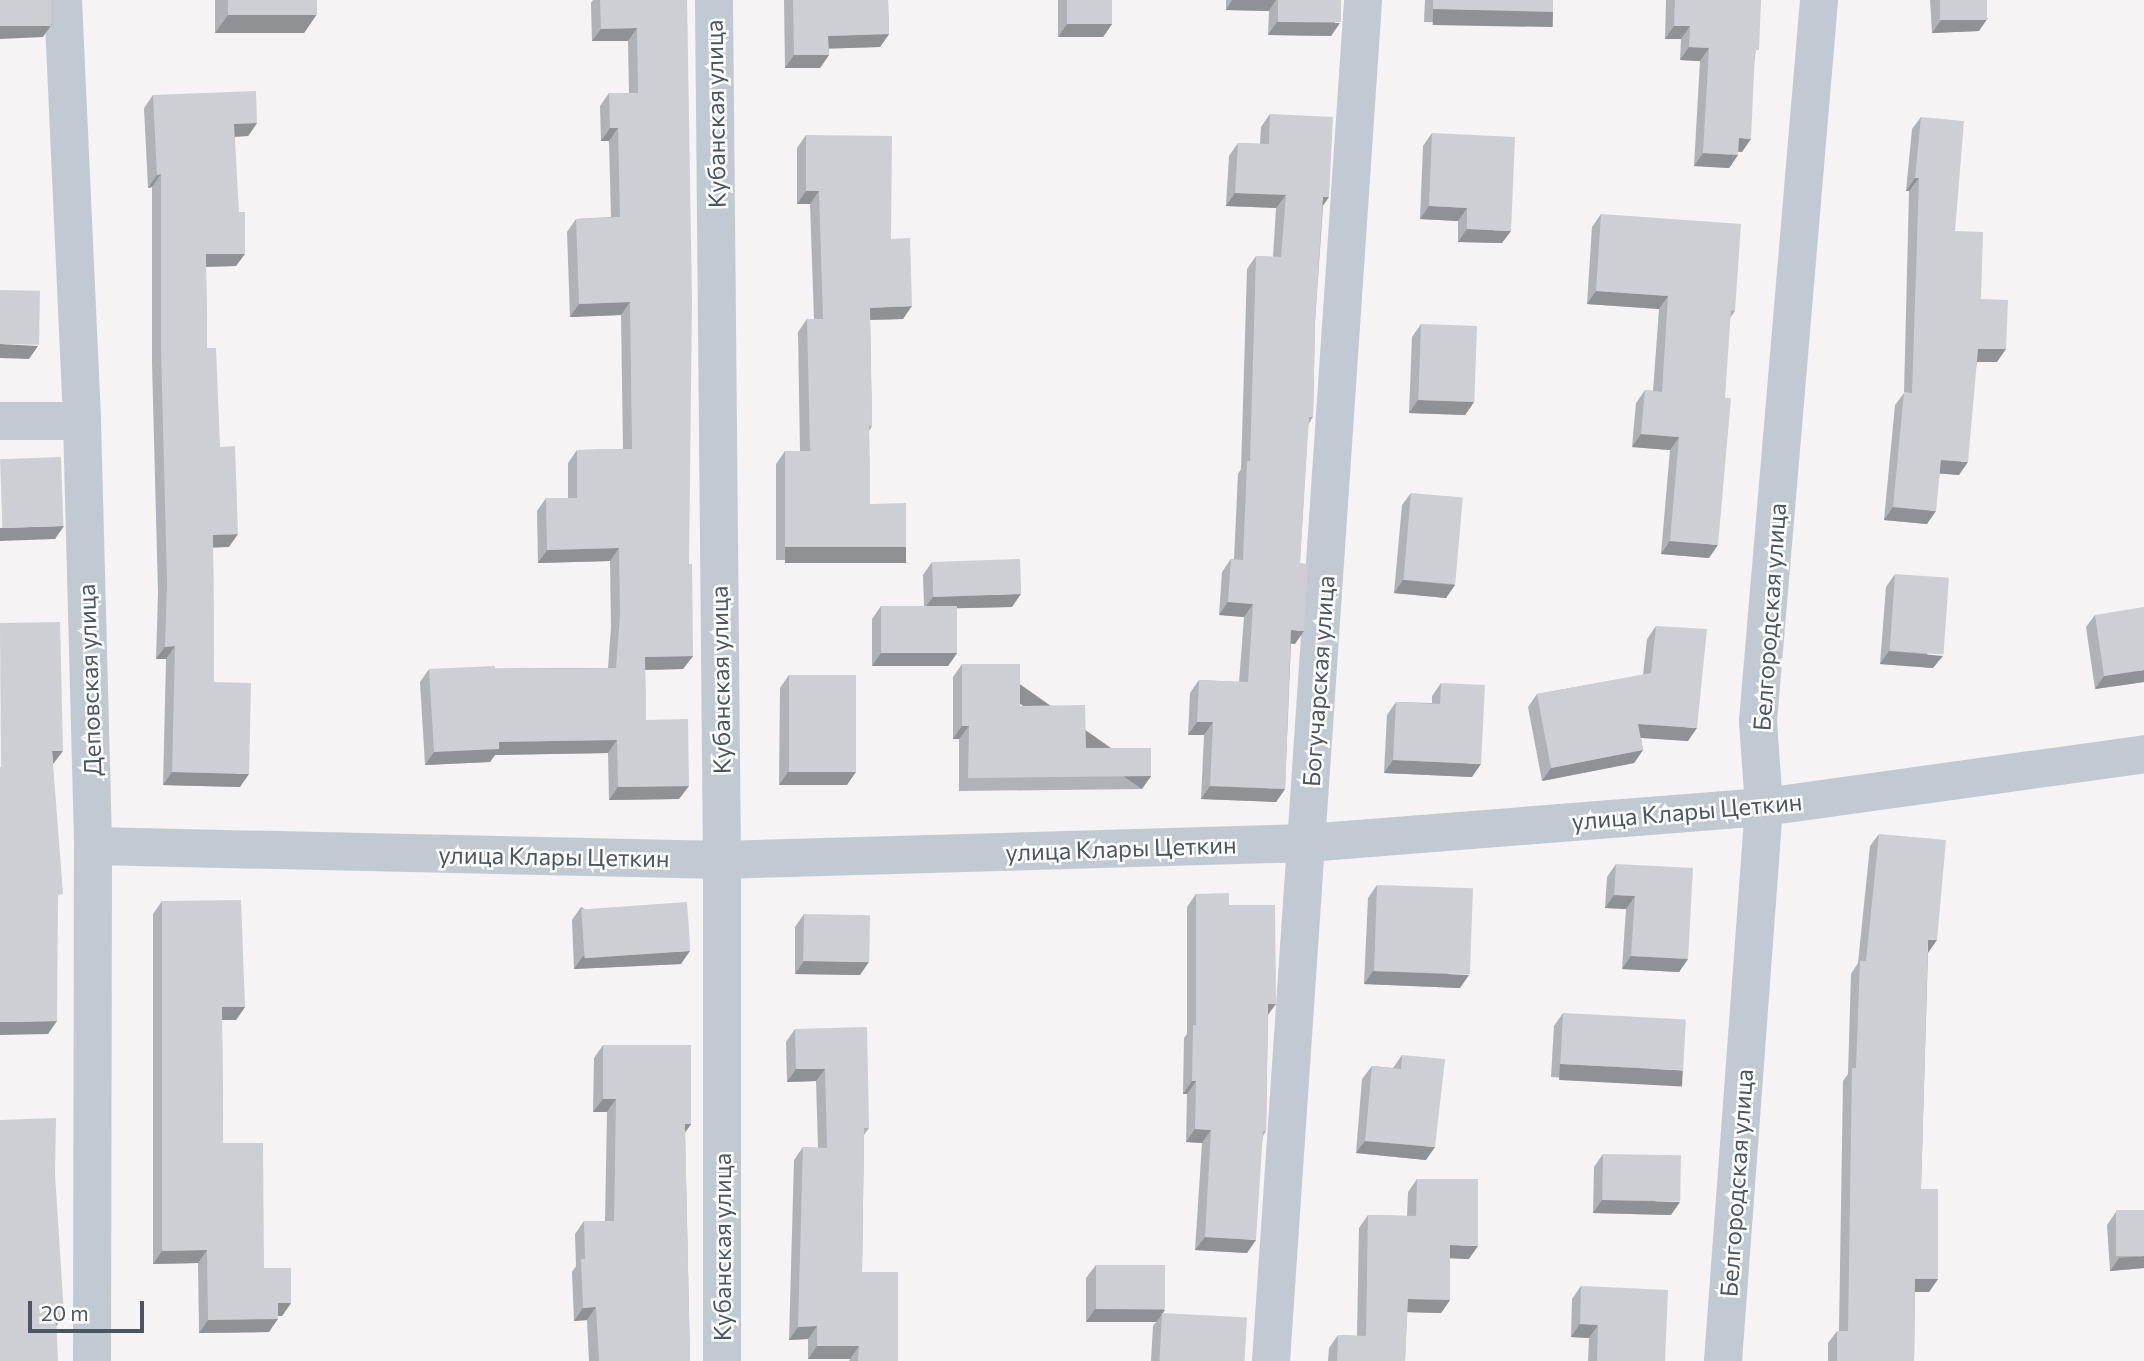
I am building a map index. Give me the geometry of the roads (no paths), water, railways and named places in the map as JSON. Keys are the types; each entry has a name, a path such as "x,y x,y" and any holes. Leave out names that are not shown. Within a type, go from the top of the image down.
{"street":[{"name":"Деповская улица","path":"63,0 82,421 93,846 92,1361"},
{"name":"Кубанская улица","path":"713,0 722,860 722,1361"},
{"name":"Богучарская улица","path":"1271,1361 1363,0"},
{"name":"Белгородская улица","path":"1723,1361 1764,807 1758,721 1819,0"},
{"path":"0,421 82,421"},
{"name":"улица Клары Цеткин","path":"93,846 722,860 1307,843 1764,807 2144,754"}]}
